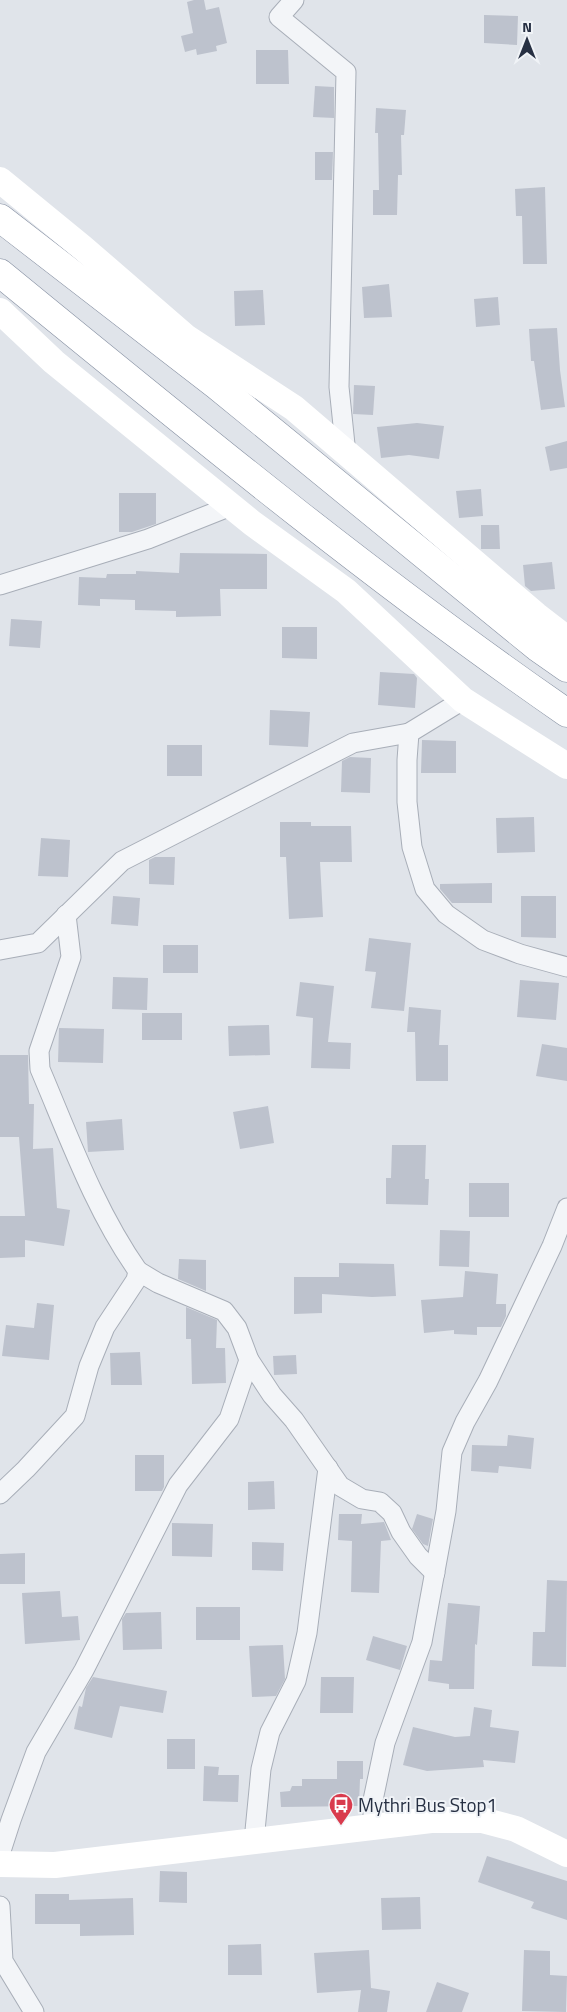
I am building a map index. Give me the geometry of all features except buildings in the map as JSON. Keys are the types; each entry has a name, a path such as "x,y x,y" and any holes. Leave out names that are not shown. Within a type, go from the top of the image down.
{"highway":[{"path":"0,218 216,385 536,647 567,668"},
{"path":"0,273 355,559 516,678 567,713"}],"street":[{"path":"294,0 279,17 346,72 339,387 346,454"},
{"path":"0,180 83,248 187,338 294,408 536,615 567,639"},
{"path":"0,311 54,362 231,506 346,591 463,700 566,771"},
{"path":"0,585 148,539 231,506"},
{"path":"0,950 38,942 122,862 353,743 409,733 463,700"},
{"path":"409,733 407,802 412,847 425,889 446,914 483,940 520,954 567,967"},
{"path":"66,915 70,957 39,1051 40,1069 101,1209 120,1245 138,1271 158,1283 224,1311 237,1328 249,1360 272,1395 294,1420 340,1486 362,1499 380,1502 392,1513 401,1532 418,1556 435,1573"},
{"path":"372,1826 373,1800 385,1743 422,1642 446,1511 452,1452 552,1246 567,1208"},
{"path":"0,1494 10,1486 75,1416 89,1366 105,1327 136,1280 138,1271"},
{"path":"0,1854 36,1752 84,1670 178,1485 229,1419 249,1360"},
{"path":"254,1841 261,1769 270,1732 296,1681 307,1633 328,1468"},
{"path":"0,1864 55,1865 431,1820 482,1820 516,1829 567,1854"},
{"path":"0,1906 3,1961 34,2012"}],"place":[{"name":"Mythri Bus Stop1","path":"341,1826"}]}
